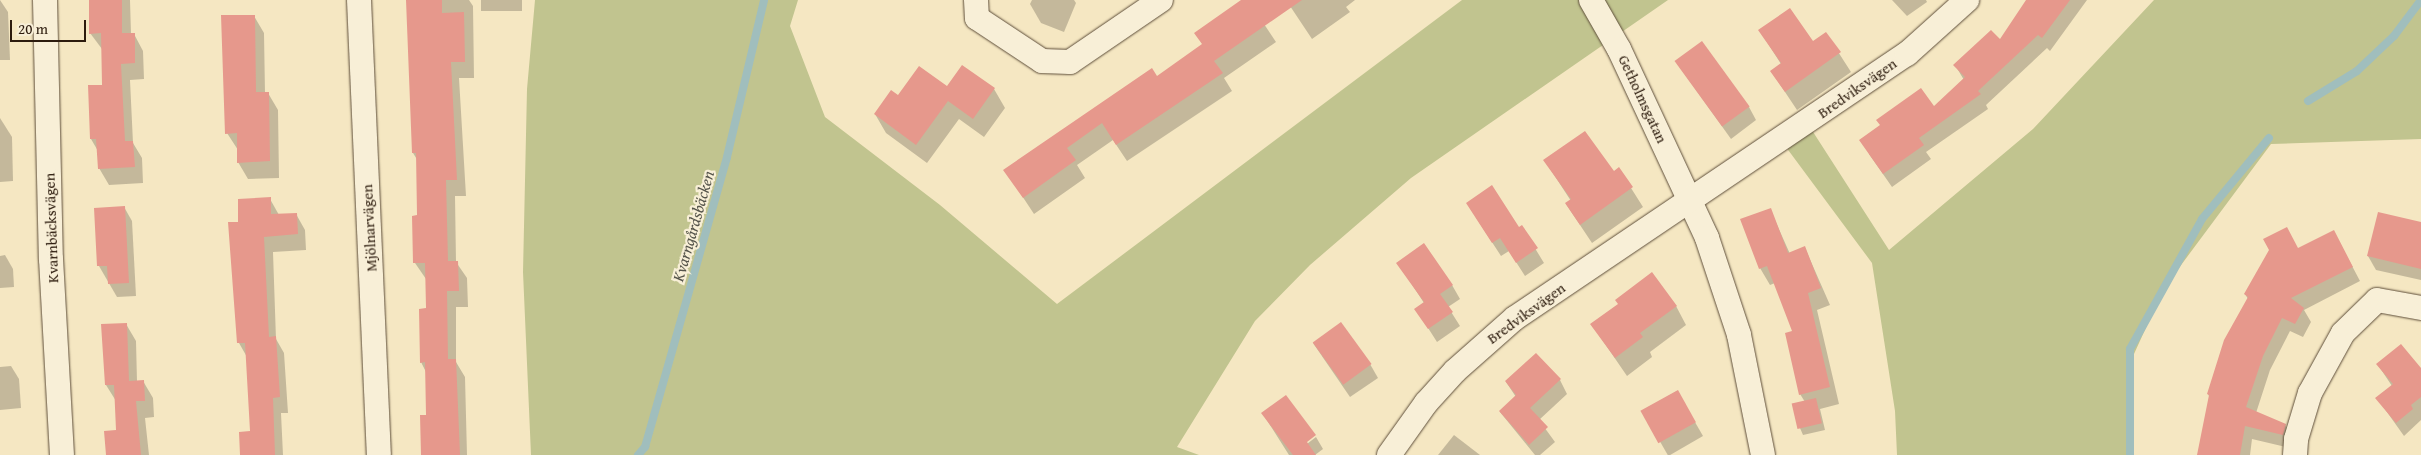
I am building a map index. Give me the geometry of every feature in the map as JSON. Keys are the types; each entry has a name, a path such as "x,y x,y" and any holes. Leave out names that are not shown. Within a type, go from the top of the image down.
{"street":[{"name":"Kvarnbäcksvägen","path":"45,0 51,259 62,455"},
{"name":"Mjölnarvägen","path":"359,0 379,455"},
{"path":"976,0 977,18 1042,62 1070,62 1161,0"},
{"name":"Getholmsgatan","path":"1591,0 1620,49 1690,200"},
{"name":"Bredviksvägen","path":"1389,455 1426,402 1485,342 1515,318 1907,54 1967,0"},
{"path":"1690,200 1707,238 1739,335 1763,455"},
{"path":"2295,455 2296,439 2310,393 2343,333 2377,300 2421,308"}],"green space":[{"path":"535,0 798,0 790,26 825,117 940,205 1057,304 1462,0 1668,0 1411,178 1310,265 1255,321 1177,447 1199,455 531,455 523,272 527,89"},
{"path":"2154,0 2421,0 2421,139 2271,144 2164,288 2129,365 2130,455 1897,455 1895,411 1872,263 1780,139 1806,121 1889,250 2033,129"}],"building":[{"path":"89,0 122,0 122,33 135,33 135,63 121,64 125,141 133,141 135,167 98,169 96,139 90,139 88,85 102,85 101,33 89,34"},
{"path":"406,0 442,0 442,13 464,12 465,62 451,62 457,180 446,180 448,261 458,261 459,291 447,291 448,359 456,359 460,455 421,455 420,415 426,415 425,362 420,363 419,309 426,308 425,263 413,263 412,216 417,215 416,153 412,153"},
{"path":"1241,0 1302,0 1214,61 1223,73 1116,145 1102,123 1067,148 1076,160 1023,198 1003,170 1152,68 1157,76 1202,44 1194,33"},
{"path":"2026,0 2070,0 2042,38 2038,35 1978,91 1981,94 1919,138 1924,145 1883,174 1859,140 1880,125 1876,120 1921,88 1934,106 1965,77 1953,65 1991,30 2000,39"},
{"path":"1790,8 1813,41 1826,32 1841,52 1785,92 1770,71 1781,63 1758,30"},
{"path":"221,15 255,15 256,92 269,92 270,161 237,163 237,133 225,134"},
{"path":"1702,41 1750,107 1722,127 1674,61"},
{"path":"962,65 995,88 973,119 948,101 916,145 874,114 891,90 898,95 919,66 947,86"},
{"path":"1585,131 1614,171 1619,167 1633,187 1580,225 1565,203 1571,199 1543,160"},
{"path":"1492,185 1519,227 1522,225 1538,248 1516,263 1500,238 1492,243 1466,203"},
{"path":"271,197 271,214 297,213 298,234 264,237 269,337 276,336 280,397 273,398 275,455 240,455 239,432 250,431 245,343 237,343 228,222 238,222 238,199"},
{"path":"125,206 129,283 108,284 107,266 97,266 94,208"},
{"path":"1771,208 1788,253 1805,246 1821,288 1808,293 1830,387 1799,395 1785,333 1792,331 1767,266 1759,269 1740,219"},
{"path":"2378,212 2421,222 2421,269 2367,256"},
{"path":"2287,227 2298,248 2334,230 2353,267 2291,298 2304,308 2295,324 2282,318 2263,356 2246,407 2286,424 2283,435 2245,426 2240,455 2197,455 2209,395 2207,394 2224,340 2248,297 2244,294 2269,250 2263,239"},
{"path":"1424,243 1453,285 1440,294 1453,312 1428,329 1414,309 1424,302 1396,263"},
{"path":"1652,272 1677,306 1640,333 1643,337 1615,358 1590,324 1618,304 1615,300"},
{"path":"1341,322 1372,364 1343,385 1313,343"},
{"path":"127,323 129,381 144,380 145,401 136,401 141,455 106,455 104,431 116,430 114,385 105,385 101,324"},
{"path":"2401,344 2421,368 2421,397 2411,405 2413,409 2396,423 2375,398 2393,384 2376,364"},
{"path":"1536,353 1561,379 1530,408 1548,427 1529,445 1499,411 1516,395 1505,381"},
{"path":"1678,390 1696,422 1658,443 1640,411"},
{"path":"1286,395 1316,435 1307,442 1316,455 1293,455 1261,413"},
{"path":"1816,398 1822,423 1797,429 1792,404"}],"waterway":[{"name":"Kvarngårdsbäcken","path":"638,455 645,447 727,157 764,0"},
{"path":"2308,101 2357,71 2394,36 2421,0"},
{"path":"2130,455 2130,349 2202,219 2269,138"}]}
